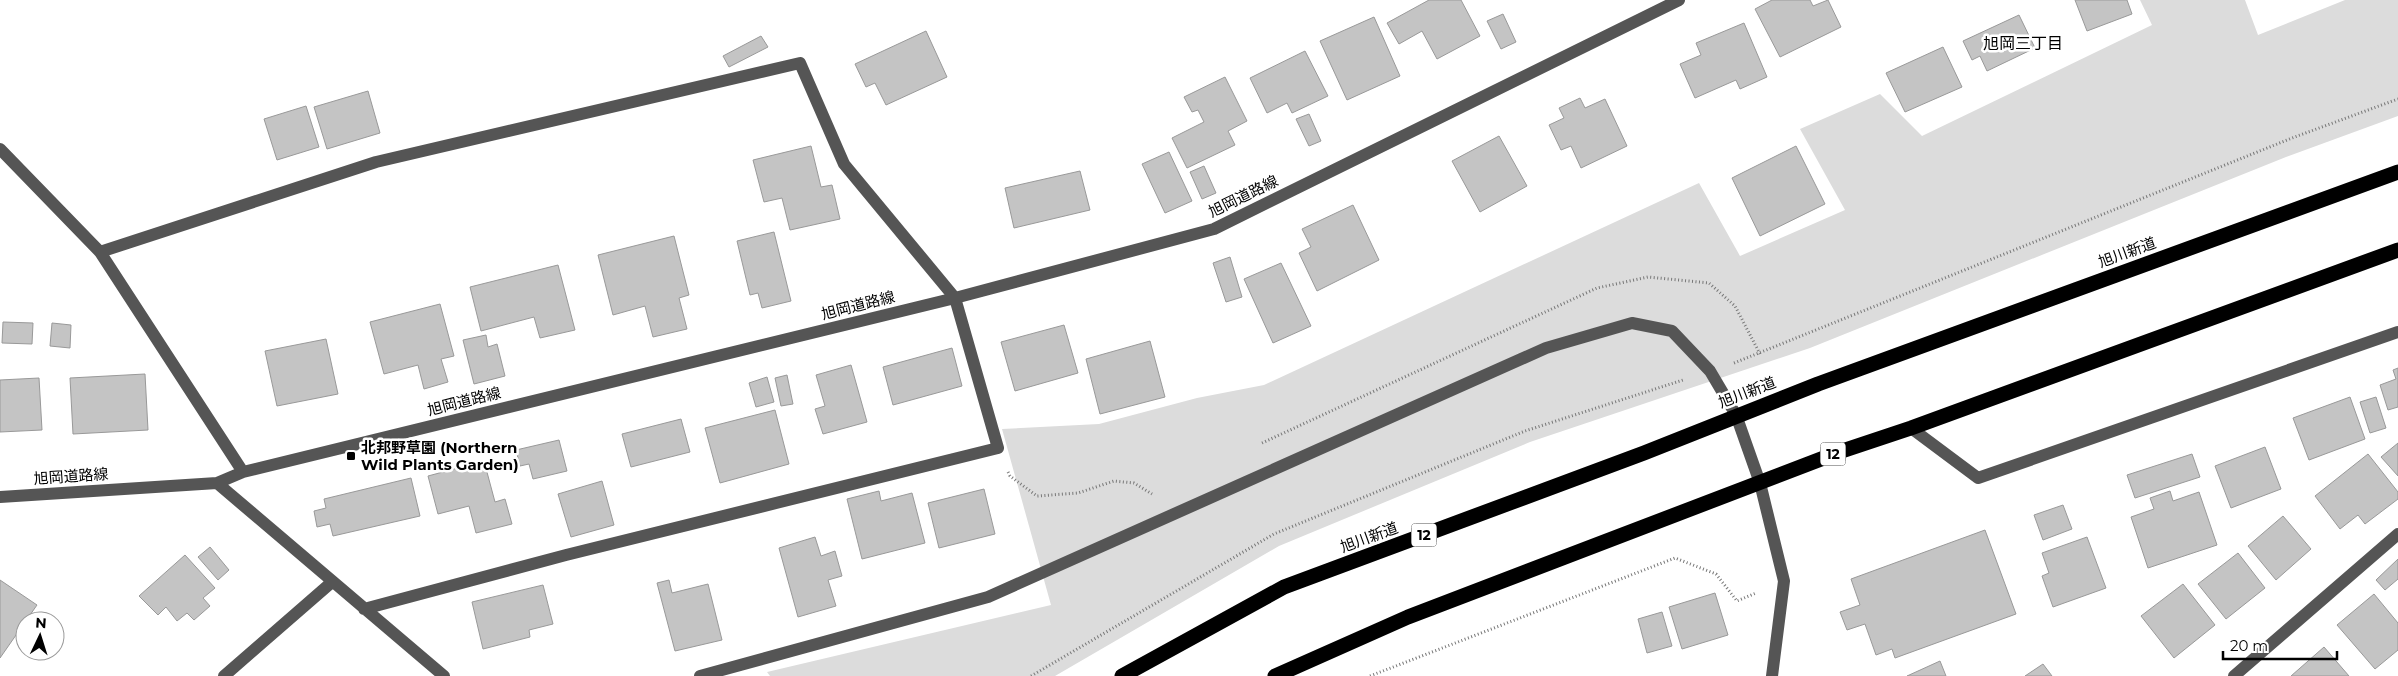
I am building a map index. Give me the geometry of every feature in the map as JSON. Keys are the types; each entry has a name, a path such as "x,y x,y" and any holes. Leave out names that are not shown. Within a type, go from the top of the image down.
{"highway":[{"name":"旭川新道","path":"1122,676 1284,587 1644,453 1736,414 2398,172"},
{"name":"12","path":"1275,676 1408,617 1842,451 1911,428 2398,250"}],"street":[{"name":"旭岡道路線","path":"1,498 217,483 243,472 955,298 1214,229 1678,0"},
{"path":"100,252 376,162 800,63 844,164 955,298 998,448 566,555 364,609"},
{"path":"0,149 100,252 243,472"},
{"path":"700,676 988,597 1546,348 1632,323 1672,331 1710,371 1736,414 1760,483 1784,581 1772,676"},
{"path":"1911,428 1978,478 2398,332"},
{"path":"217,483 444,676"},
{"path":"2234,676 2398,534"},
{"path":"224,676 332,582"}],"path":[{"path":"1760,354 2292,138 2398,99"},
{"path":"1031,676 1274,534 1525,431 1710,371"},
{"path":"998,448 1010,476 1037,496 1078,493 1114,481 1134,483 1150,495"},
{"path":"1370,676 1675,558 1716,574 1737,601 1784,581"}],"shaded area":[{"path":"2140,0 2245,0 2258,35 2345,0 2398,0 2398,116 2286,157 1810,348 1530,442 1279,546 1055,676 770,676 767,672 1051,605 1002,429 1099,424 1197,398 1264,385 1699,183 1740,256 1845,210 1800,129 1880,94 1922,136 2152,25"}],"building":[{"path":"1429,0 1461,0 1480,36 1437,59 1422,31 1399,44 1387,23"},
{"path":"1772,0 1810,0 1813,6 1828,0 1841,27 1780,57 1755,9"},
{"path":"2075,0 2127,0 2132,14 2087,31"},
{"path":"1503,14 1516,42 1501,49 1487,21"},
{"path":"2019,15 2035,48 1987,71 1980,56 1972,60 1963,41"},
{"path":"1374,17 1400,76 1347,100 1320,41"},
{"path":"1744,23 1767,77 1740,89 1736,80 1695,98 1680,64 1701,55 1696,43"},
{"path":"926,31 947,77 886,105 875,83 866,87 855,64"},
{"path":"761,36 768,47 729,67 723,56"},
{"path":"1943,47 1962,87 1905,112 1886,73"},
{"path":"1305,51 1328,96 1292,113 1287,103 1267,113 1250,78"},
{"path":"1225,77 1247,121 1228,131 1235,145 1187,168 1172,138 1204,122 1198,110 1192,112 1184,97"},
{"path":"368,91 380,133 327,149 314,107"},
{"path":"1580,98 1585,108 1605,99 1627,146 1581,168 1571,146 1561,150 1549,125 1564,118 1559,108"},
{"path":"306,106 319,147 277,160 264,119"},
{"path":"1309,114 1321,141 1309,146 1296,119"},
{"path":"1499,136 1527,186 1480,212 1452,161"},
{"path":"811,146 821,187 832,185 840,219 790,230 782,198 764,202 753,160"},
{"path":"1796,146 1825,204 1760,236 1732,178"},
{"path":"1169,152 1192,201 1165,213 1142,164"},
{"path":"1204,166 1216,193 1202,199 1190,172"},
{"path":"1080,171 1090,210 1014,228 1005,188"},
{"path":"1353,205 1379,260 1317,291 1299,253 1311,247 1302,229"},
{"path":"774,232 791,301 762,308 758,293 750,295 737,241"},
{"path":"674,236 689,295 679,298 687,329 653,337 645,306 613,315 598,255"},
{"path":"1230,257 1242,297 1226,302 1213,263"},
{"path":"1281,263 1311,326 1273,343 1244,279"},
{"path":"558,265 575,330 540,338 534,317 481,331 470,287"},
{"path":"440,304 454,356 441,359 448,382 424,389 418,365 384,374 370,322"},
{"path":"3,322 33,323 32,344 2,343"},
{"path":"52,323 71,325 70,348 50,346"},
{"path":"1064,325 1078,373 1015,391 1001,342"},
{"path":"486,335 488,347 497,344 505,376 474,384 463,340"},
{"path":"326,339 338,394 277,406 265,351"},
{"path":"1150,341 1165,397 1100,414 1086,359"},
{"path":"952,348 962,386 893,405 883,367"},
{"path":"851,365 867,422 823,434 815,409 825,406 816,375"},
{"path":"2398,368 2398,407 2388,410 2380,385 2396,379 2393,370"},
{"path":"145,374 148,430 73,434 70,378"},
{"path":"787,375 793,404 781,406 775,378"},
{"path":"767,377 774,402 756,407 749,383"},
{"path":"39,378 42,430 0,432 0,380"},
{"path":"2350,397 2365,439 2309,460 2293,418"},
{"path":"2376,397 2386,428 2370,433 2360,402"},
{"path":"775,410 789,464 720,483 705,428"},
{"path":"681,419 690,452 631,467 622,434"},
{"path":"559,440 567,471 533,479 529,464 520,466 516,450"},
{"path":"2398,443 2398,476 2381,457"},
{"path":"2265,447 2281,489 2231,508 2215,466"},
{"path":"2192,454 2200,477 2135,498 2127,475"},
{"path":"2368,454 2398,492 2398,499 2365,524 2358,515 2340,529 2315,496"},
{"path":"484,461 495,502 505,499 512,524 476,533 469,506 438,514 428,476"},
{"path":"411,478 420,516 333,536 330,524 317,527 314,511 326,508 324,499"},
{"path":"602,481 614,525 571,537 558,494"},
{"path":"984,489 995,534 939,548 928,503"},
{"path":"879,491 881,501 912,493 925,543 862,559 847,499"},
{"path":"2170,491 2173,501 2199,492 2217,545 2148,568 2131,517 2154,509 2150,498"},
{"path":"2063,505 2072,529 2043,540 2034,515"},
{"path":"2283,516 2311,549 2276,580 2248,546"},
{"path":"1985,530 2016,614 1895,658 1892,649 1876,655 1865,624 1847,630 1840,612 1860,605 1851,579"},
{"path":"815,537 821,556 835,551 842,576 828,580 836,606 798,617 779,548"},
{"path":"2087,537 2106,588 2053,607 2042,576 2049,573 2042,553"},
{"path":"210,547 229,570 218,580 198,557"},
{"path":"2238,553 2265,588 2226,619 2198,584"},
{"path":"185,555 215,588 203,598 210,606 194,620 187,613 177,621 166,607 158,615 139,596"},
{"path":"2398,559 2398,579 2385,590 2376,580"},
{"path":"0,580 37,605 33,611 15,611 15,637 0,658"},
{"path":"669,580 672,593 708,584 722,640 675,651 657,583"},
{"path":"2183,584 2215,625 2174,658 2141,616"},
{"path":"543,585 553,624 529,630 530,637 483,649 472,602"},
{"path":"1715,593 1728,635 1682,649 1669,607"},
{"path":"2374,594 2398,623 2398,650 2375,669 2337,625"},
{"path":"1662,612 1672,646 1647,653 1638,619"},
{"path":"2324,647 2349,676 2291,676"},
{"path":"1940,661 1946,676 1907,676"},
{"path":"2043,664 2052,676 2025,676"}],"place":[{"name":"北邦野草園 (Northern Wild Plants Garden)","path":"351,456"}],"district":[{"name":"旭岡三丁目","path":"2023,43"}]}
